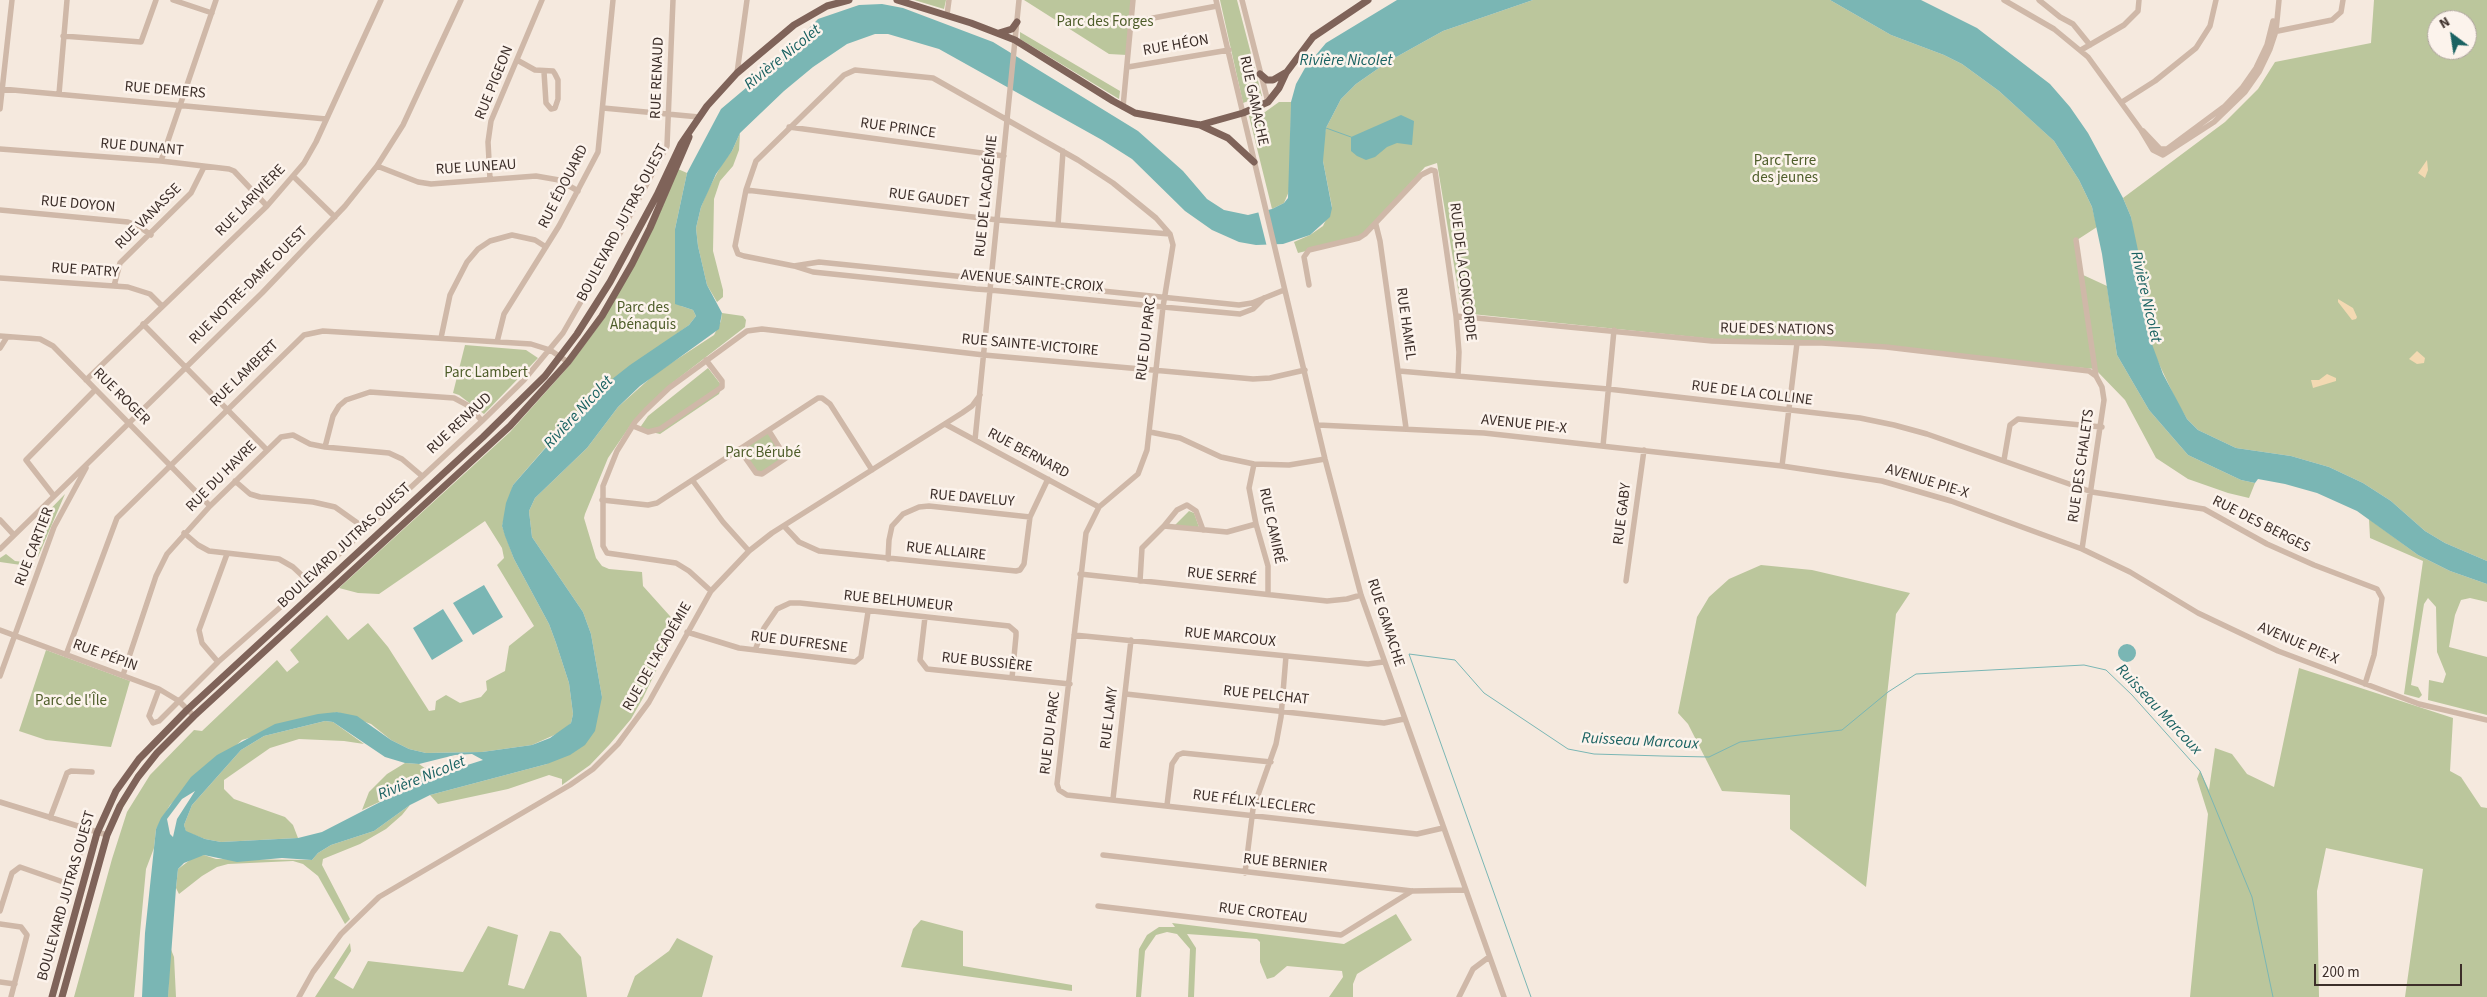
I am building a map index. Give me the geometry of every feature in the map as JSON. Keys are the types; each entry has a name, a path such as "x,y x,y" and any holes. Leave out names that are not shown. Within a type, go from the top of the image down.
{"main road":[{"name":"BOULEVARD JUTRAS OUEST","path":"62,997 107,835 120,806 138,777 157,753 194,716 496,439 568,362 602,316 632,264 650,228 699,116 737,73 794,25 828,3 849,0"},
{"path":"897,0 947,15 1016,40 1123,107 1135,113 1200,125 1228,138 1254,162"},
{"path":"1200,125 1243,113 1268,102 1279,88 1286,73 1313,37 1368,0"},
{"path":"999,33 1012,29 1017,22"},
{"path":"1260,74 1267,80 1273,80 1286,73"},
{"name":"BOULEVARD JUTRAS OUEST","path":"52,997 97,833 109,806 130,770 187,710 490,431 545,376 560,357 610,282 657,195 681,144 693,128"}],"street":[{"path":"0,109 12,0"},
{"path":"59,94 67,0"},
{"path":"63,36 141,42 156,0"},
{"path":"173,0 212,13"},
{"path":"161,161 216,0"},
{"name":"RUE LARIVIÈRE","path":"86,380 267,206 293,176 311,151 381,0"},
{"name":"RUE NOTRE-DAME OUEST","path":"0,549 262,292 335,217 377,166 399,131 423,86 462,0"},
{"name":"RUE PIGEON","path":"490,179 488,154 491,121 542,0"},
{"name":"RUE ÉDOUARD","path":"497,342 504,314 546,247 598,152 614,0"},
{"name":"RUE RENAUD","path":"159,689 149,716 153,723 160,721 218,662 366,529 482,420 550,350 577,312 664,152 669,137 673,0"},
{"path":"737,73 747,0"},
{"path":"947,15 949,0"},
{"name":"RUE DE L'ACADÉMIE","path":"975,440 1019,0"},
{"path":"1123,107 1133,0"},
{"path":"1242,0 1268,102"},
{"path":"2004,0 2054,29 2081,50 2142,130 2164,150 2210,118 2242,88 2256,68 2273,31 2277,0"},
{"path":"2039,0 2060,17 2073,24 2090,45"},
{"path":"2081,50 2128,22 2138,11 2139,0"},
{"path":"2122,102 2155,81 2196,48 2210,26 2216,0"},
{"path":"2273,31 2332,20 2341,12 2344,0"},
{"path":"1132,22 1216,3"},
{"name":"RUE GAMACHE","path":"1216,3 1229,50 1284,290 1361,595 1383,662 1504,997"},
{"name":"RUE HÉON","path":"1128,67 1229,50"},
{"path":"517,60 535,70 553,72 557,77 558,99 555,108 551,109 546,104 544,72"},
{"path":"746,190 756,161 789,127 847,73 855,70 933,78 1063,151 1113,183 1156,218 1170,234"},
{"name":"RUE DEMERS","path":"2,89 326,119"},
{"path":"603,108 670,112 699,116"},
{"name":"RUE PRINCE","path":"789,127 1004,156"},
{"name":"RUE DUNANT","path":"0,149 161,161 234,171 267,206"},
{"path":"1058,224 1063,151"},
{"name":"RUE LUNEAU","path":"377,166 418,182 431,184 544,177 559,180 578,191"},
{"name":"RUE VANASSE","path":"114,286 120,263 151,235 192,193 204,167"},
{"name":"RUE DE LA CONCORDE","path":"1376,225 1421,175 1431,170 1435,172 1456,316 1459,352 1458,376"},
{"path":"293,176 335,217"},
{"name":"RUE GAUDET","path":"746,190 998,220 1170,234"},
{"name":"AVENUE SAINTE-CROIX","path":"746,190 735,246 738,254 813,272 1240,314 1253,309 1264,298"},
{"name":"RUE DOYON","path":"0,210 128,222 137,225 151,235"},
{"path":"1310,285 1304,260 1305,254 1309,250 1359,238 1376,225"},
{"name":"RUE HAMEL","path":"1376,225 1400,371 1406,428"},
{"name":"RUE DU PARC","path":"1061,794 1057,784 1086,533 1099,507 1138,474 1145,458 1150,432 1163,307 1173,245 1170,234"},
{"path":"441,338 450,295 462,271 478,249 490,241 512,235 535,240 546,247"},
{"name":"RUE DES CHALETS","path":"2076,240 2096,376 2104,393 2102,428 2082,549"},
{"name":"AVENUE SAINTE-CROIX","path":"794,266 819,262 1239,305 1252,303 1284,290"},
{"path":"895,281 896,269"},
{"name":"RUE PATRY","path":"0,278 138,289 150,294 162,306"},
{"name":"RUE DES NATIONS","path":"1456,316 1712,341 1852,344 1916,350 2089,372 2096,376"},
{"path":"143,324 267,450"},
{"name":"RUE SAINTE-VICTOIRE","path":"706,360 742,334 762,329 984,355 1261,380 1305,370"},
{"path":"1603,446 1614,330"},
{"name":"RUE LAMBERT","path":"66,655 117,518 290,347 308,333 323,331 531,344 550,350 568,362"},
{"name":"RUE ROGER","path":"0,336 47,342 210,506"},
{"path":"0,348 7,337"},
{"path":"1782,466 1797,343"},
{"path":"633,426 648,432 660,429 722,387 722,381 706,360 669,388 633,426 611,462 603,486 602,500 603,546 609,555 658,559 676,563 711,591"},
{"name":"RUE DE LA COLLINE","path":"1400,371 1608,389 1860,418 1894,424 2004,460 2092,492"},
{"path":"54,496 26,460 96,390"},
{"path":"325,447 333,416 339,406 346,400 370,392 454,398 469,406 482,420"},
{"name":"RUE DE L'ACADÉMIE","path":"299,997 313,972 341,934 380,897 570,786 593,769 618,744 649,702 711,591 749,551 784,526 972,406 980,395"},
{"path":"602,500 648,505 665,499 818,398 822,398 830,404 872,470"},
{"path":"2004,460 2010,425 2018,419 2102,428"},
{"name":"RUE BERNARD","path":"945,424 1099,507"},
{"name":"AVENUE PIE-X","path":"1318,425 1484,433 1782,466 1882,481 1951,501 2082,549 2130,572 2232,630 2278,652 2446,712 2487,720"},
{"path":"739,449 756,474 762,474 786,458 769,431"},
{"path":"1150,432 1180,438 1221,457 1254,464 1289,465 1326,459"},
{"name":"RUE DU HAVRE","path":"123,676 156,576 167,554 210,506 286,434 293,435 310,444 325,447 389,453 402,458 422,476"},
{"name":"RUE GABY","path":"1626,581 1644,450"},
{"name":"RUE CARTIER","path":"0,676 54,527 91,459"},
{"name":"RUE CAMIRÉ","path":"1254,464 1249,488 1256,524 1268,566 1268,594"},
{"name":"RUE ALLAIRE","path":"784,526 794,539 812,549 1016,572 1024,564 1030,517 1048,479"},
{"path":"693,481 723,522 749,551"},
{"path":"235,482 250,494 260,497 313,502 335,507 366,529"},
{"name":"RUE DES BERGES","path":"2092,492 2204,509 2267,544 2314,565 2378,589 2382,598 2374,656 2365,684"},
{"path":"1140,581 1142,548 1177,510 1187,505 1196,511 1203,530"},
{"name":"RUE DAVELUY","path":"888,559 892,526 903,514 919,507 929,506 1030,517"},
{"path":"0,520 14,535"},
{"path":"1164,526 1236,531 1256,524"},
{"path":"184,533 203,549 228,554 279,559 293,567 309,582"},
{"path":"218,662 202,643 199,630 228,554"},
{"name":"RUE SERRÉ","path":"1080,574 1336,601 1361,595"},
{"name":"RUE BELHUMEUR","path":"755,650 768,621 777,609 785,604 800,603 868,612 1009,626 1013,628 1016,636 1012,678"},
{"name":"RUE DUFRESNE","path":"687,632 728,646 854,662 862,658 868,612"},
{"name":"RUE BUSSIÈRE","path":"925,617 920,660 927,669 1070,684"},
{"name":"RUE PÉPIN","path":"0,630 159,689 179,701 194,716"},
{"name":"RUE MARCOUX","path":"1074,634 1368,664 1383,662"},
{"name":"RUE LAMY","path":"1113,799 1131,640"},
{"path":"1244,873 1254,802 1271,762 1276,744 1282,710 1286,656"},
{"name":"RUE PELCHAT","path":"1126,694 1282,710 1384,723 1404,719"},
{"path":"1167,804 1172,764 1178,755 1183,753 1271,762"},
{"path":"50,818 67,773 71,771 92,772"},
{"name":"RUE FÉLIX-LECLERC","path":"1061,794 1167,804 1252,817 1416,834 1443,828"},
{"path":"0,802 107,835"},
{"path":"0,911 12,873 20,867 66,884 71,883 87,830"},
{"name":"RUE BERNIER","path":"1103,855 1244,873 1412,890 1466,890"},
{"name":"RUE CROTEAU","path":"1098,906 1341,935 1412,890"},
{"path":"0,924 21,927 27,935 11,997"},
{"path":"1459,997 1472,969 1489,957"},
{"path":"0,982 15,984"}],"green space":[{"path":"914,0 946,0 944,9"},
{"name":"Parc des Forges","path":"1024,0 1131,0 1127,55 1109,54"},
{"path":"1220,0 1237,0 1262,96 1243,103"},
{"name":"Parc Terre des jeunes","path":"1533,0 1830,0 1891,35 1944,55 1962,64 1999,91 2054,141 2079,180 2092,207 2097,227 2077,240 2081,274 2107,286 2117,355 2149,410 2188,455 2241,480 2255,483 2249,498 2188,479 2156,458 2125,400 2095,369 1802,341 1714,339 1462,313 1437,163 1425,167 1370,227 1366,236 1298,253 1294,242 1310,235 1323,226 1332,207 1323,161 1323,142 1326,128 1341,99 1356,84 1389,61 1443,31"},
{"path":"2374,0 2487,0 2487,561 2445,543 2425,531 2391,501 2363,483 2329,467 2291,456 2236,448 2198,430 2187,419 2177,402 2151,347 2146,328 2131,217 2123,198 2225,122 2258,89 2275,62 2371,43"},
{"path":"1020,32 1120,91 1119,99 1020,39"},
{"path":"1279,102 1291,102 1290,189 1284,203 1272,209 1249,116 1265,112"},
{"path":"740,133 739,150 733,166 720,181 714,199 713,251 723,290 723,297 717,302 707,285 696,228 701,207 708,190 723,162 732,151"},
{"name":"Parc des Abénaquis","path":"678,169 687,173 675,229 681,306 693,310 696,316 689,325 592,395 578,410 513,485 502,526 514,559 549,624 556,643 569,683 573,714 571,723 561,732 532,745 482,752 426,753 409,749 391,740 371,724 337,712 242,740 170,805 156,829 154,848 146,869 134,997 74,997 127,812 150,775 194,730 202,731 277,660 287,672 299,662 290,650 327,615 348,640 368,623 388,647 429,711 435,710 436,701 446,695 460,703 481,697 487,690 486,681 505,671 509,646 534,626 497,565 504,558 502,548 485,521 379,594 358,593 339,588 510,432 569,366 600,324 634,266 659,215"},
{"path":"722,313 743,316 746,320 745,327 667,387 632,423 608,458 584,518 596,558 602,566 609,569 642,572 643,586 678,625 631,719 590,765 562,785 562,779 549,775 508,789 438,804 430,795 547,764 602,697 591,634 583,612 532,537 529,511 535,498 587,448 618,407 656,373 714,335 721,321"},
{"name":"Parc Lambert","path":"465,345 526,350 538,358 484,414 459,395 453,393"},
{"path":"708,368 722,386 719,394 660,434 639,429 648,416"},
{"name":"Parc Bérubé","path":"769,431 786,455 760,475 739,449"},
{"path":"65,494 38,557 32,556 39,546 35,542 47,529 38,522"},
{"path":"1189,511 1194,513 1200,530 1174,526"},
{"path":"2369,519 2418,555 2450,571 2487,584 2487,602 2470,598 2461,600 2455,615 2449,647 2487,657 2487,715 2428,700 2429,680 2443,683 2446,674 2437,652 2436,607 2428,598 2424,604 2411,685 2418,687 2422,695 2419,698 2404,694 2423,561 2370,538"},
{"path":"6,554 15,561 24,562 35,567 0,562 0,558"},
{"path":"1761,565 1812,570 1910,593 1896,614 1866,887 1790,829 1790,795 1722,791 1688,724 1678,713 1697,617 1709,597 1729,579"},
{"name":"Parc de l'Île","path":"46,650 130,681 111,747 46,740 19,731"},
{"path":"2299,668 2453,718 2450,771 2461,777 2481,807 2487,808 2487,997 2405,997 2423,869 2326,848 2317,891 2319,997 2190,997 2208,814 2197,779 2200,771 2209,790 2215,748 2232,754 2247,774 2274,787"},
{"path":"325,721 333,722 364,744 299,739 270,748 224,780 224,789 234,799 285,817 293,825 298,838 221,842 205,839 186,832 184,825 192,805 241,750 264,736"},
{"path":"405,763 419,764 429,771 390,797 362,810 369,792 387,774"},
{"path":"410,805 386,829 360,844 323,859 322,865 350,919 345,924 318,876 303,864 293,861 228,864 217,867 202,876 179,894 176,888 178,869 194,857 204,855 216,859 312,860 318,853 331,845 374,831"},
{"path":"1396,914 1412,940 1357,974 1353,984 1353,997 1329,997 1343,977 1342,971 1287,966 1274,977 1267,979 1260,962 1260,942 1257,939 1187,934 1196,948 1194,997 1188,997 1190,949 1177,934 1167,932 1156,935 1145,951 1141,997 1136,997 1139,949 1147,935 1159,927 1175,927 1172,923 1344,944"},
{"path":"921,920 963,931 963,966 1072,985 1072,991 901,967 913,929"},
{"path":"488,926 518,935 508,985 524,989 550,931 560,933 581,957 587,997 315,997 350,943 351,951 334,978 353,989 368,961 463,972"},
{"path":"677,938 713,956 702,997 627,997 635,976 669,951"},
{"path":"170,947 174,957 176,997 168,997"}],"sand":[{"path":"2427,160 2428,170 2425,178 2418,173"},
{"path":"2338,299 2353,308 2356,319 2352,320 2338,302"},
{"path":"2417,351 2425,358 2424,363 2417,364 2409,359"},
{"path":"2327,374 2336,378 2336,381 2313,388 2311,380 2319,380"}],"water":[{"name":"Rivière Nicolet","path":"1397,0 1533,0 1443,31 1389,61 1356,84 1341,99 1326,128 1323,161 1332,208 1330,217 1310,235 1283,244 1256,245 1239,242 1212,230 1185,211 1132,159 1102,140 939,49 888,34 875,34 847,44 813,67 784,91 740,133 732,151 716,174 701,207 696,228 698,246 707,285 722,313 719,329 640,386 618,407 587,448 535,498 529,511 532,537 583,612 591,634 602,697 595,731 585,745 570,755 547,764 430,795 410,805 374,831 331,845 318,853 312,860 282,858 237,862 204,855 184,863 178,869 168,997 142,997 145,933 156,829 161,818 191,777 217,755 275,724 318,714 337,712 357,716 391,740 409,749 426,753 482,752 532,745 550,738 571,723 573,714 569,683 556,643 549,624 514,559 502,526 506,503 513,485 592,395 630,365 689,325 696,316 693,310 675,304 675,229 687,173 721,109 772,66 818,19 859,5 882,4 903,8 993,42 1138,131 1183,171 1207,199 1224,210 1248,215 1272,209 1284,203 1288,198 1291,102 1296,84 1305,68 1326,43","holes":["325,721 333,722 385,757 405,763 419,764 455,755 472,754 483,760 458,768 445,767 429,771 390,797 322,832 298,838 221,842 205,839 186,831 184,825 192,805 241,750 264,736","195,791 177,819 173,837 170,834 167,819 182,799"]},
{"name":"Rivière Nicolet","path":"1830,0 1921,0 1977,28 2050,84 2070,107 2088,133 2123,198 2131,217 2140,260 2146,328 2163,374 2187,419 2198,430 2236,448 2291,456 2329,467 2363,483 2391,501 2425,531 2445,543 2487,561 2487,584 2450,571 2418,555 2357,511 2317,493 2258,479 2255,483 2241,480 2188,455 2149,410 2117,355 2102,254 2092,207 2079,180 2054,141 1999,91 1962,64 1944,55 1891,35"},
{"path":"1401,115 1414,121 1412,145 1397,143 1387,147 1375,157 1366,160 1351,151 1351,137"},
{"path":"484,585 503,617 473,635 453,603"},
{"path":"443,609 463,641 432,660 413,628"},
{"path":"2123,644 2131,644 2136,649 2134,660 2123,662 2118,657 2118,649"}],"pier":[{"path":"1267,208 1276,246 1271,247 1267,247 1258,211"}],"waterway":[{"path":"1326,128 1351,137"},
{"name":"Ruisseau Marcoux","path":"1531,997 1409,654 1455,660 1484,693 1568,749 1594,754 1662,756 1709,757 1740,742 1842,730 1888,692 1916,674 2084,665 2106,670 2132,695 2200,771 2252,897 2273,997"}]}
